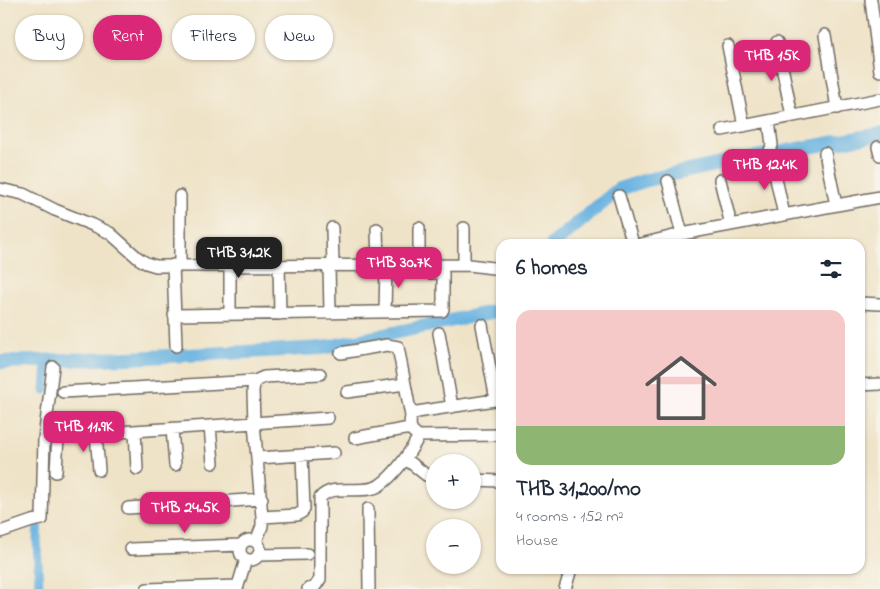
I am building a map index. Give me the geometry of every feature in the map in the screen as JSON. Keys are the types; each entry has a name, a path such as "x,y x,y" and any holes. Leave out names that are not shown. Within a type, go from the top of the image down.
{"street":[{"path":"871,0 880,71"},
{"path":"825,35 837,108"},
{"path":"777,42 792,116"},
{"path":"728,46 744,126"},
{"path":"722,130 880,100"},
{"path":"764,122 765,146 771,154 784,216"},
{"path":"825,153 836,205"},
{"path":"720,180 731,225"},
{"path":"668,181 682,234"},
{"path":"0,189 23,194 110,233 146,263 156,266 331,265 442,273 442,311 174,315"},
{"path":"176,346 174,315 180,196"},
{"path":"619,196 632,239"},
{"path":"662,239 880,197"},
{"path":"330,313 332,228"},
{"path":"419,228 419,265"},
{"path":"464,228 464,265"},
{"path":"377,229 383,268 385,312"},
{"path":"383,268 419,265 464,265 496,268"},
{"path":"230,266 230,314"},
{"path":"279,266 280,314"},
{"path":"865,304 880,304"},
{"path":"482,324 496,387"},
{"path":"439,333 452,407"},
{"path":"341,353 387,345 398,347 411,416 410,428 419,436 496,435"},
{"path":"0,532 42,519 44,439 53,367"},
{"path":"63,392 255,381 264,376 320,374"},
{"path":"255,381 253,390 254,423 262,499 262,526 256,542"},
{"path":"347,392 405,384"},
{"path":"865,385 880,384"},
{"path":"411,416 418,412 496,400"},
{"path":"56,472 58,436 328,418"},
{"path":"210,426 213,463"},
{"path":"172,428 175,465"},
{"path":"355,438 410,428"},
{"path":"135,431 137,469"},
{"path":"96,434 98,470"},
{"path":"308,589 314,588 320,579 320,498 327,492 379,486 406,459 419,436"},
{"path":"258,458 334,454"},
{"path":"262,517 297,514 304,509 302,456"},
{"path":"406,459 426,475"},
{"path":"481,480 496,481"},
{"path":"128,508 262,499"},
{"path":"368,510 369,589"},
{"path":"251,540 256,542 260,546 258,555 252,560 246,559 241,556 241,545 245,541 251,540"},
{"path":"131,549 241,545"},
{"path":"258,555 307,554"},
{"path":"147,589 237,588 246,559"},
{"path":"565,589 570,574"}],"waterway":[{"path":"559,239 619,189 647,180 733,161 880,134"},
{"path":"0,362 129,358 323,348 496,311"},
{"path":"45,390 47,361"},
{"path":"38,515 39,589"}]}
